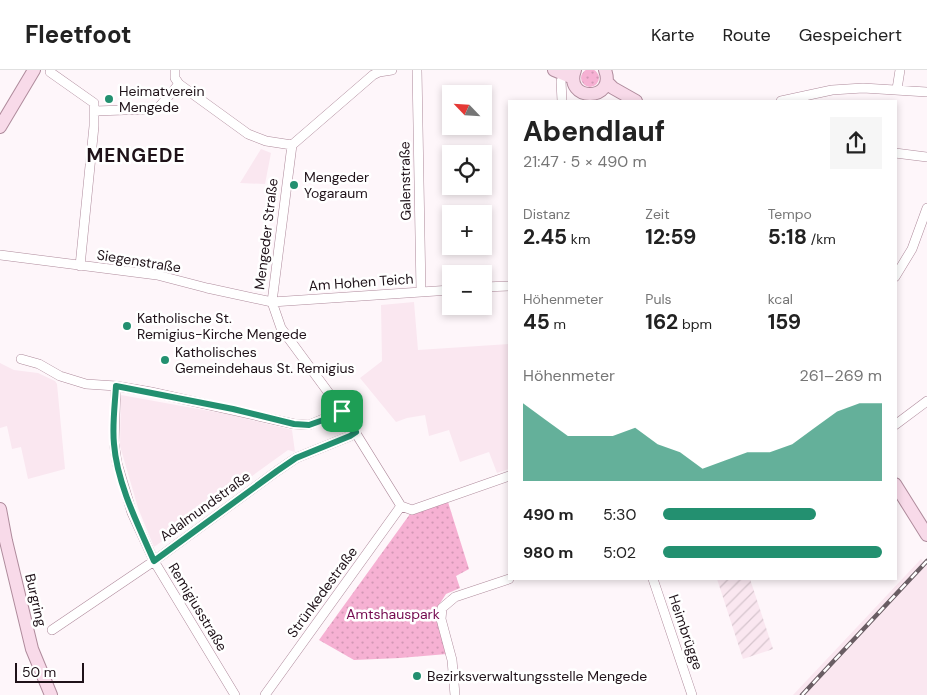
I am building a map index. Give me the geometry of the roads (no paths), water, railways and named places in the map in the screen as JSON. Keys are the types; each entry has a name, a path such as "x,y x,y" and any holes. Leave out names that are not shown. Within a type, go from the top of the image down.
{"main road":[{"path":"0,127 34,70"},
{"path":"566,75 584,94 593,94 604,81"},
{"path":"604,81 618,100"},
{"path":"604,81 634,100"},
{"path":"897,487 927,535"},
{"name":"Burgring","path":"0,509 32,648 52,695"}],"street":[{"path":"175,70 175,78 179,84 248,134 266,141 292,145 373,75 392,70"},
{"name":"Galenstraße","path":"417,70 421,292"},
{"path":"897,89 900,70"},
{"path":"50,72 95,107 152,109 159,107 179,84"},
{"path":"562,100 566,75"},
{"path":"786,100 832,90 863,88 927,92"},
{"path":"80,266 95,107"},
{"name":"Mengeder Straße","path":"292,145 272,302 281,328 342,411 401,506"},
{"path":"897,153 927,157"},
{"path":"897,274 912,249 927,208"},
{"name":"Siegenstraße","path":"0,255 172,278 206,288 272,302"},
{"path":"492,287 508,286"},
{"name":"Am Hohen Teich","path":"272,302 442,291"},
{"path":"21,359 39,364 60,376 86,384 116,386 224,407 294,424 309,425 342,411"},
{"name":"Remigiusstraße","path":"116,386 114,443 117,463 132,513 154,561 234,695"},
{"path":"897,424 927,401"},
{"name":"Adalmundstraße","path":"52,630 154,561 296,458 356,432"},
{"path":"401,506 412,510 508,476"},
{"name":"Strünkedestraße","path":"265,695 401,506"},
{"path":"455,695 452,660 441,619 442,608 455,597 508,579"},
{"name":"Heimbrügge","path":"653,580 692,695"}],"railway":[{"path":"802,695 927,561"}],"place":[{"name":"Heimatverein Mengede","path":"109,99"},
{"name":"Mengeder Yogaraum","path":"294,185"},
{"name":"Katholische St. Remigius-Kirche Mengede","path":"127,326"},
{"name":"Katholisches Gemeindehaus St. Remigius","path":"165,360"},
{"name":"Bezirksverwaltungsstelle Mengede","path":"417,676"}],"district":[{"name":"MENGEDE","path":"136,155"}],"park label":[{"name":"Amtshauspark","path":"393,614"}]}
